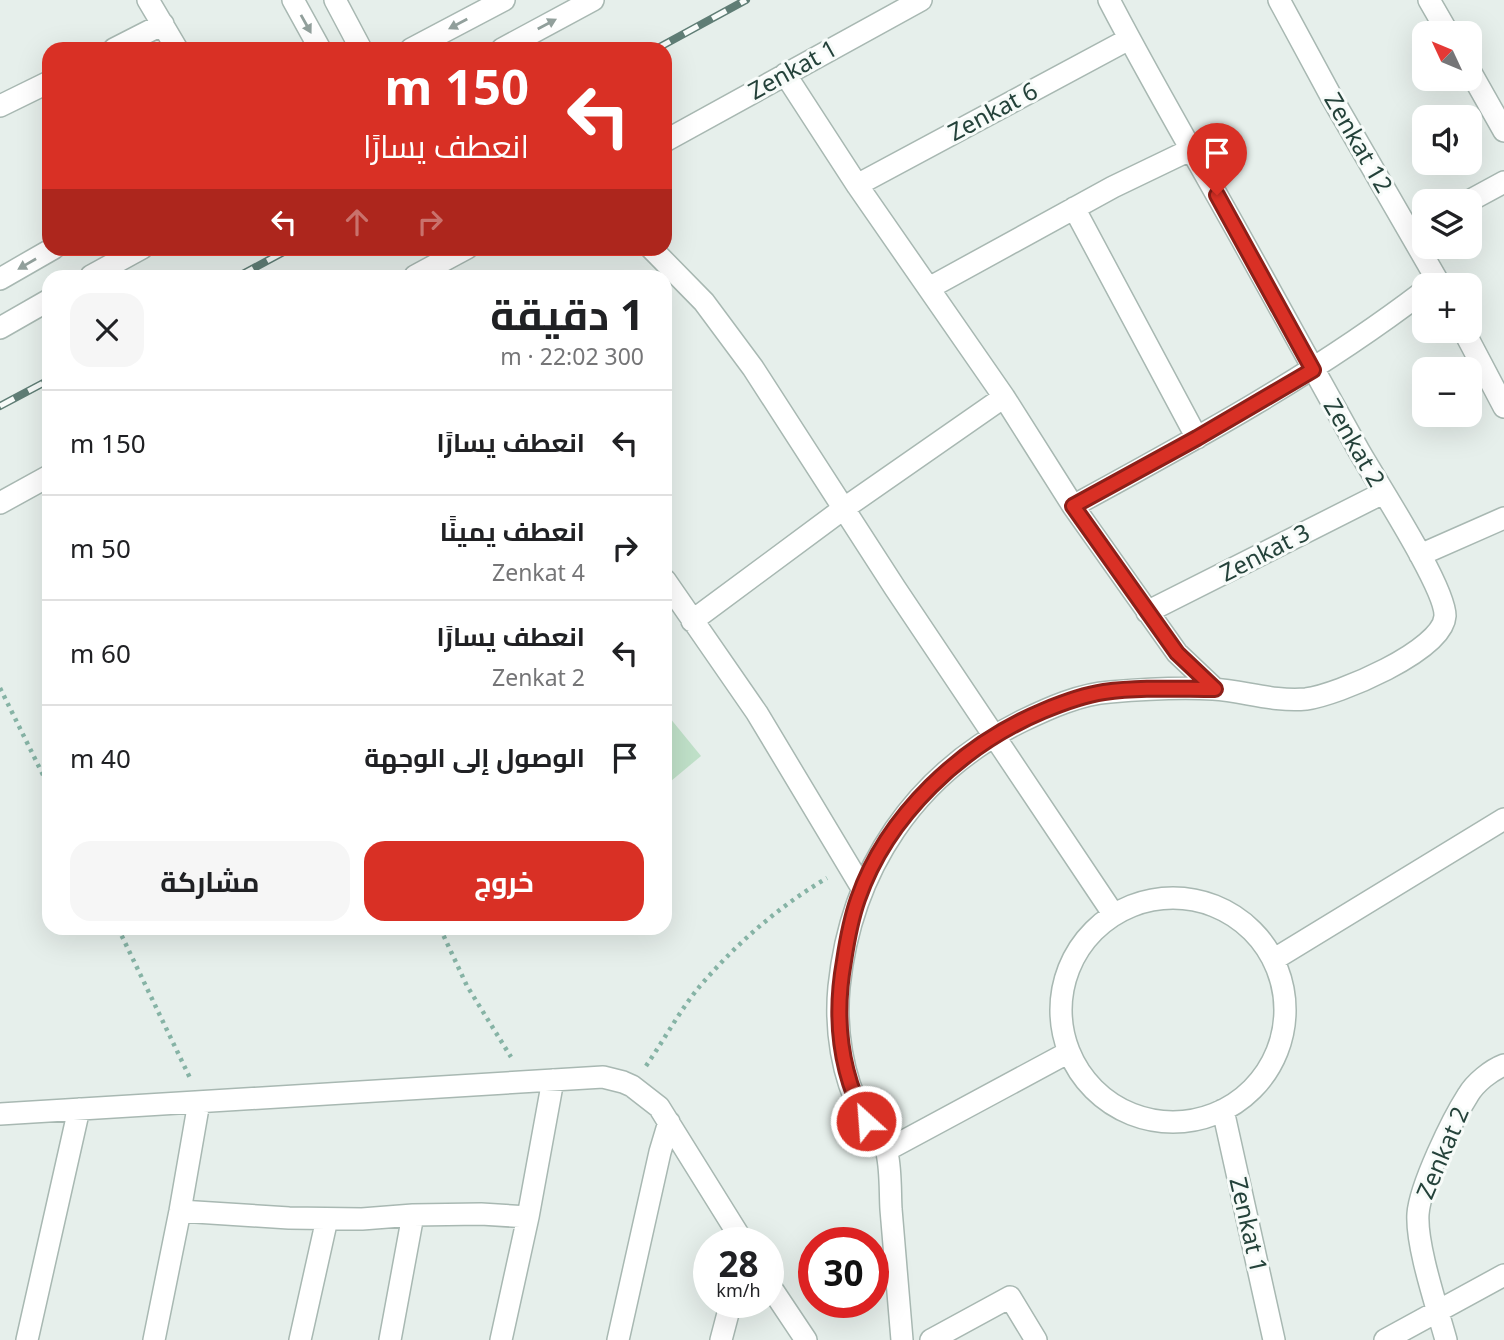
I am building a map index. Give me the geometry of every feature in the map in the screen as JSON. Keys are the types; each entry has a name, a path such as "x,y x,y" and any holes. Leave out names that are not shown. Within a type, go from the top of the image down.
{"street":[{"path":"148,0 173,42"},
{"path":"293,0 316,42"},
{"path":"335,0 357,42"},
{"path":"424,42 504,0"},
{"path":"515,42 593,0"},
{"name":"Zenkat 1","path":"672,137 921,0"},
{"name":"Zenkat 2","path":"1110,0 1129,39 1313,370 1420,555 1445,610 1445,621 1440,632 1408,658 1366,680 1325,696 1301,700 1215,689"},
{"name":"Zenkat 12","path":"1279,0 1332,98 1412,220"},
{"path":"1429,0 1441,21"},
{"path":"128,42 163,24"},
{"name":"Zenkat 6","path":"857,185 1129,39"},
{"path":"785,74 857,185 1004,397 1073,506 1177,653 1215,689"},
{"path":"0,106 42,85"},
{"path":"1481,91 1504,131"},
{"path":"929,288 1074,208 1192,149"},
{"path":"1482,194 1504,181"},
{"path":"1074,208 1197,438"},
{"path":"0,279 42,255"},
{"path":"103,270 128,256"},
{"path":"426,270 452,256"},
{"path":"659,256 704,302 733,340 1114,915"},
{"path":"1073,506 1313,370 1412,301"},
{"path":"0,328 42,304"},
{"path":"1470,343 1504,407"},
{"path":"692,621 843,509 1004,397"},
{"path":"0,503 42,480"},
{"name":"Zenkat 3","path":"1147,611 1382,493"},
{"path":"1420,555 1504,518"},
{"path":"672,591 757,713 862,888"},
{"path":"902,1340 887,1150 866,1121 852,1095 838,1026 839,987 847,942 862,888 879,852 900,820 958,762 995,735 1042,712 1102,692 1215,689"},
{"path":"1273,960 1504,819"},
{"path":"1158,899 1204,902 1245,924 1256,934 1273,960 1284,999 1281,1039 1264,1075 1245,1095 1223,1110 1181,1122 1138,1117 1124,1112 1100,1096 1081,1075 1069,1052 1061,1018 1067,973 1081,946 1102,923 1114,915 1128,907 1158,899"},
{"path":"887,1150 1069,1052"},
{"name":"Zenkat 2","path":"1446,1340 1422,1246 1418,1216 1422,1195 1429,1174 1468,1094 1503,1063"},
{"path":"0,1114 603,1077 632,1086 659,1107 734,1227"},
{"path":"501,1340 528,1217 553,1080"},
{"path":"154,1340 199,1101"},
{"path":"27,1340 79,1109"},
{"name":"Zenkat 1","path":"1223,1110 1274,1340"},
{"path":"618,1340 660,1152 670,1122"},
{"path":"180,1211 327,1219 481,1214 528,1217"},
{"path":"390,1340 413,1215"},
{"path":"300,1340 327,1219"},
{"path":"1385,1340 1504,1275"},
{"path":"931,1340 1010,1297 1036,1340"},
{"path":"784,1307 806,1340"},
{"path":"721,1340 727,1318"}],"path":[{"path":"0,688 42,773"},
{"path":"632,1086 699,987 755,928 796,897 849,865"},
{"path":"121,935 183,1059 199,1101"},
{"path":"442,935 467,986 527,1082"}],"green space":[{"path":"672,721 701,756 672,780"}],"railway":[{"path":"669,42 746,0"},
{"path":"250,270 276,256"},
{"path":"0,406 42,384"}],"route":[{"path":"866,1121 852,1095 843,1059 838,1026 839,987 858,899 879,852 900,820 958,762 995,735 1042,712 1102,692 1215,689 1177,653 1073,506 1313,370 1217,195"}]}
